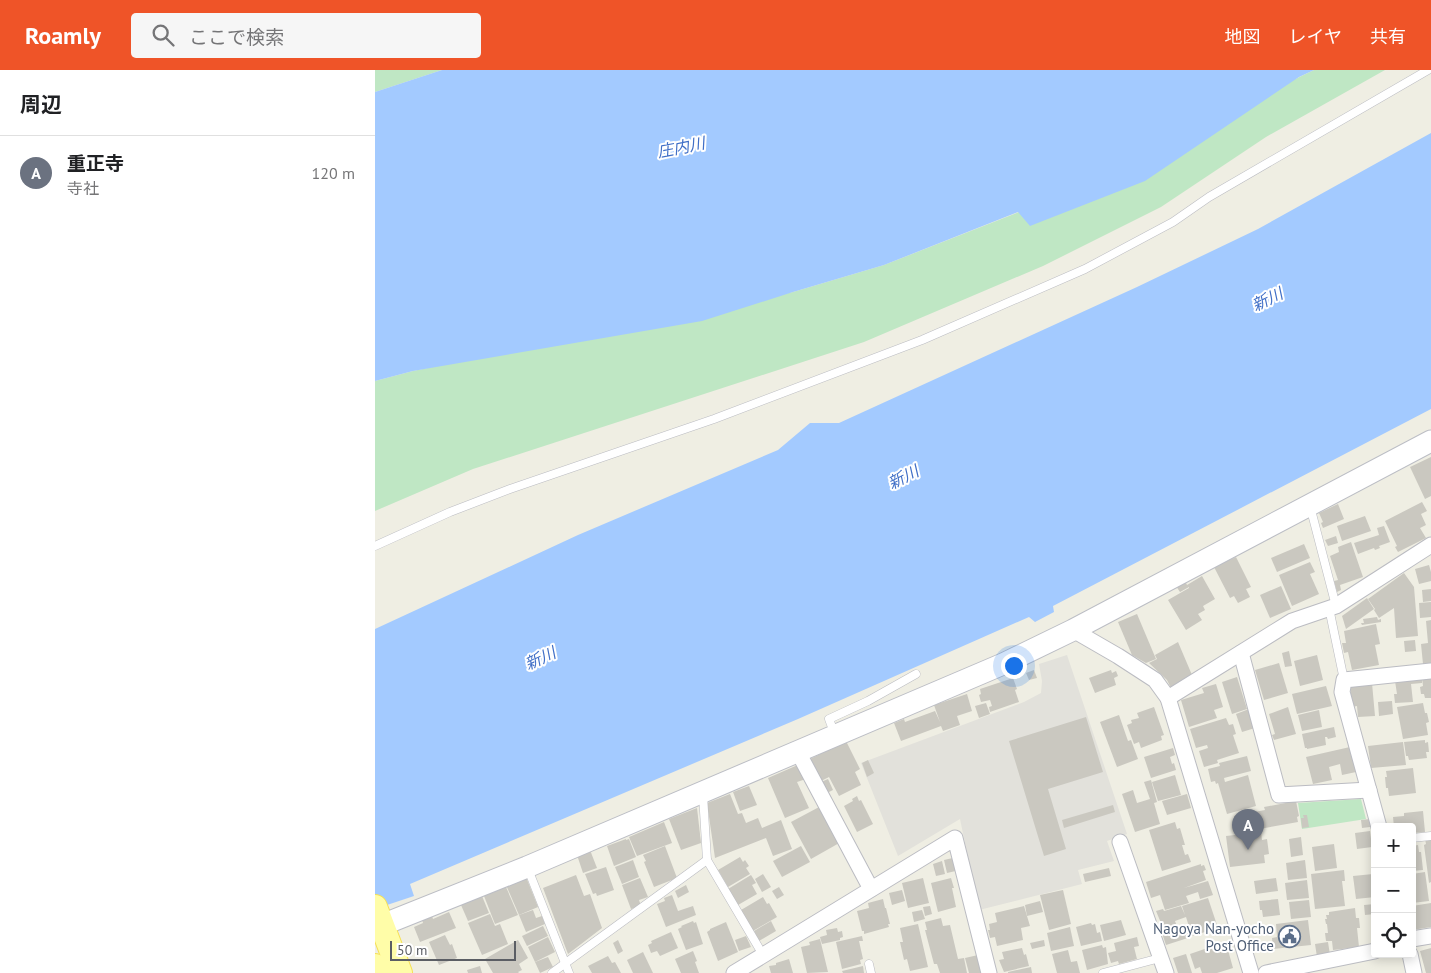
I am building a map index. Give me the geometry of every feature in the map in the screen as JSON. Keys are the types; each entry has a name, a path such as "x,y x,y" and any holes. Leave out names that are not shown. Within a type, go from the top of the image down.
{"main road":[{"path":"377,918 400,973"},
{"path":"375,966 378,973"}],"street":[{"path":"377,918 527,867 1003,664 1073,630 1431,441"},
{"path":"1168,698 1292,621 1332,607 1431,545"},
{"path":"1073,630 1155,680 1168,698 1251,973"},
{"path":"1241,653 1279,795 1369,790"},
{"path":"1378,823 1342,692 1344,680 1431,671"},
{"path":"798,752 871,889"},
{"path":"734,973 760,962 871,889 955,838 989,973"},
{"path":"1120,842 1166,973"},
{"path":"1416,938 1431,936"},
{"path":"1266,973 1371,952"},
{"path":"1411,958 1414,973"}],"lane":[{"path":"375,546 450,512 509,489 715,419 922,340 1085,270 1173,222 1209,197 1428,70"},
{"path":"1309,504 1332,607 1344,680"},
{"path":"836,736 829,719 868,701 915,674"},
{"path":"703,792 707,860 760,962"},
{"path":"1416,838 1431,836"},
{"path":"552,973 707,860"},
{"path":"527,867 569,973"},
{"path":"1103,973 1160,958"},
{"path":"869,964 871,973"}],"shaded area":[{"path":"1067,655 1127,834 1107,841 1114,861 1078,870 1082,884 979,910 960,819 898,856 861,763 1024,702 1041,693 1042,681 1039,664"}],"green space":[{"path":"375,70 442,70 375,92"},
{"path":"1314,70 1385,70 1266,137 1161,207 1043,266 864,342 473,469 375,511 375,381 413,371 793,292 884,265 1019,212"},
{"path":"1361,799 1366,819 1302,829 1298,803"}],"water":[{"name":"庄内川","path":"442,70 1314,70 1299,77 1145,181 1030,226 1018,212 884,265 702,321 413,371 375,381 375,92"},
{"name":"新川","path":"1431,133 1431,409 1053,606 1054,612 1035,622 1029,617 798,719 410,884 414,896 375,909 375,629 578,535 778,450 810,423 839,423 1137,287 1258,229"}],"building":[{"path":"1431,457 1431,496 1425,499 1410,467"},
{"path":"1422,502 1427,511 1421,514 1426,525 1420,528 1426,538 1398,552 1385,521"},
{"path":"1338,504 1344,519 1323,528 1321,523 1323,522 1319,513"},
{"path":"1365,516 1371,531 1342,541 1337,526"},
{"path":"1384,526 1390,542 1379,546 1380,548 1375,550 1374,548 1358,554 1354,543 1379,535 1377,528"},
{"path":"1336,536 1338,543 1328,546 1325,540"},
{"path":"1351,542 1363,577 1340,585 1341,590 1337,592 1334,581 1338,580 1330,556 1339,552 1338,547"},
{"path":"1304,544 1310,558 1277,572 1271,558"},
{"path":"1236,557 1251,587 1246,589 1250,597 1238,603 1234,596 1230,598 1214,567"},
{"path":"1310,562 1315,572 1310,574 1319,594 1292,606 1279,575"},
{"path":"1429,565 1431,581 1419,584 1415,569"},
{"path":"1404,573 1414,587 1418,636 1396,638 1394,608 1379,618 1368,599"},
{"path":"1202,576 1215,599 1203,606 1205,610 1198,614 1202,620 1186,630 1168,600 1189,588 1180,592 1176,586 1185,581 1187,585"},
{"path":"1281,586 1291,609 1270,618 1260,595"},
{"path":"1431,589 1431,601 1423,602 1422,590"},
{"path":"1367,598 1374,609 1346,629 1342,616"},
{"path":"1431,602 1431,617 1420,618 1419,603"},
{"path":"1137,614 1156,659 1146,663 1132,655 1118,622"},
{"path":"1377,617 1378,620 1381,619 1381,622 1362,625 1361,623 1364,623 1363,619"},
{"path":"1431,620 1431,664 1423,664 1421,644 1428,643 1426,621"},
{"path":"1376,624 1380,644 1375,645 1379,665 1352,670 1348,652 1344,653 1342,643 1346,643 1344,631"},
{"path":"1415,640 1416,651 1405,652 1404,641"},
{"path":"1178,642 1192,675 1171,688 1167,680 1149,663 1157,659 1155,655"},
{"path":"1289,651 1292,666 1285,667 1282,653"},
{"path":"1317,655 1323,680 1300,686 1294,661"},
{"path":"1279,663 1288,693 1264,700 1255,670"},
{"path":"1034,670 1037,678 1029,680 1026,673"},
{"path":"1111,670 1112,673 1116,671 1118,676 1114,678 1116,685 1095,693 1089,678"},
{"path":"1237,677 1247,709 1232,714 1222,682"},
{"path":"1431,677 1431,698 1425,698 1424,694 1421,694 1422,678"},
{"path":"1013,678 1019,702 990,712 989,707 992,706 990,700 981,702 980,689"},
{"path":"1422,678 1422,683 1411,684 1413,702 1395,703 1394,694 1397,694 1395,681"},
{"path":"1372,683 1375,716 1358,717 1357,706 1352,707 1350,685"},
{"path":"1216,684 1223,707 1214,710 1217,718 1189,727 1181,700 1204,693 1202,688"},
{"path":"1326,686 1332,706 1297,714 1292,694"},
{"path":"967,694 972,711 957,716 960,725 943,731 941,726 901,741 894,723 904,719 905,722 935,711 940,722 934,705"},
{"path":"1392,701 1393,714 1379,716 1378,702"},
{"path":"986,703 990,714 979,718 975,706"},
{"path":"1423,703 1429,722 1426,723 1428,735 1403,739 1397,707"},
{"path":"1154,707 1164,735 1161,736 1162,740 1141,748 1139,742 1134,744 1127,725 1132,723 1131,720 1139,718 1137,713"},
{"path":"1288,707 1296,734 1274,740 1272,735 1275,734 1269,714"},
{"path":"1249,709 1255,728 1242,732 1236,714"},
{"path":"1319,710 1322,727 1302,731 1298,715"},
{"path":"1119,715 1128,741 1131,740 1138,759 1117,767 1100,722"},
{"path":"1086,717 1103,772 1048,789 1066,849 1044,856 1009,741"},
{"path":"1226,718 1229,725 1233,724 1236,734 1233,735 1239,753 1217,760 1218,763 1204,767 1199,751 1208,748 1207,745 1196,748 1190,729"},
{"path":"1334,727 1336,737 1328,739 1325,737 1326,745 1305,748 1302,734"},
{"path":"1425,740 1425,743 1428,742 1429,752 1426,752 1427,758 1409,760 1408,756 1406,756 1404,742"},
{"path":"846,741 860,769 855,772 861,785 839,796 829,777 819,782 808,760"},
{"path":"1403,742 1406,765 1371,768 1368,746"},
{"path":"1350,747 1356,772 1342,775 1340,764 1329,767 1332,780 1313,784 1306,757"},
{"path":"1173,748 1175,755 1170,757 1176,770 1151,778 1144,757"},
{"path":"1247,756 1251,771 1224,778 1225,782 1248,775 1256,806 1227,814 1218,783 1216,784 1215,781 1211,782 1208,769 1220,766 1219,763"},
{"path":"868,760 874,773 867,777 862,763"},
{"path":"800,764 806,779 797,782 809,808 785,818 768,778"},
{"path":"1413,768 1416,793 1389,796 1388,788 1386,788 1386,771"},
{"path":"1175,775 1181,795 1158,801 1152,782"},
{"path":"828,779 833,790 827,793 821,782"},
{"path":"1151,780 1157,802 1154,803 1160,824 1135,832 1122,794 1133,790 1137,803 1150,799 1144,782"},
{"path":"749,786 757,805 740,811 733,792"},
{"path":"730,794 738,814 742,813 746,823 758,818 762,828 781,820 792,849 773,856 766,838 715,858 707,803"},
{"path":"1187,794 1191,808 1167,815 1162,801"},
{"path":"857,796 873,824 857,832 844,806 853,801 852,799"},
{"path":"1296,801 1299,816 1297,817 1298,822 1237,833 1234,816 1265,810 1264,807"},
{"path":"1113,805 1115,812 1064,828 1062,820"},
{"path":"821,806 841,842 811,859 791,822"},
{"path":"697,808 701,843 681,850 669,819"},
{"path":"1423,811 1425,832 1416,833 1416,823 1394,823 1393,817 1404,816 1404,813"},
{"path":"1303,815 1307,815 1309,827 1302,828 1301,818 1304,818"},
{"path":"1370,819 1370,827 1362,828 1361,820"},
{"path":"664,822 672,843 637,856 629,837"},
{"path":"1175,822 1177,829 1180,828 1185,845 1182,845 1185,855 1188,854 1191,862 1162,871 1149,830"},
{"path":"1370,831 1371,847 1357,849 1355,833"},
{"path":"1261,832 1262,840 1267,839 1269,854 1264,855 1265,863 1230,867 1226,836"},
{"path":"1301,837 1303,855 1291,857 1289,839"},
{"path":"1431,838 1431,882 1429,883 1424,845 1426,844 1425,839"},
{"path":"629,839 636,857 614,866 607,846"},
{"path":"1334,844 1337,868 1315,871 1312,847"},
{"path":"1416,845 1418,845 1419,852 1421,852 1423,870 1416,871"},
{"path":"665,846 677,878 654,887 643,855"},
{"path":"801,846 810,862 782,877 773,861"},
{"path":"590,850 597,868 583,873 577,855"},
{"path":"740,857 749,866 746,868 750,874 728,887 718,870"},
{"path":"957,857 960,870 947,873 944,860"},
{"path":"633,860 639,877 622,884 615,867"},
{"path":"1305,860 1307,878 1288,880 1286,863"},
{"path":"942,861 945,874 936,876 933,864"},
{"path":"1201,864 1201,866 1204,865 1206,870 1203,871 1206,880 1184,888 1208,881 1213,895 1200,899 1198,892 1186,896 1189,903 1165,910 1160,895 1151,898 1146,882"},
{"path":"606,867 614,890 597,896 596,893 593,894 585,874"},
{"path":"1109,868 1111,876 1085,882 1083,874"},
{"path":"1344,870 1345,881 1342,881 1345,906 1315,909 1311,874"},
{"path":"1425,872 1429,901 1416,903 1416,873"},
{"path":"763,874 771,887 762,892 755,879"},
{"path":"1371,874 1371,897 1356,899 1353,876"},
{"path":"576,875 584,896 590,894 602,928 568,954 543,888"},
{"path":"751,875 756,883 752,885 757,894 738,905 728,889"},
{"path":"526,877 538,907 519,915 506,885"},
{"path":"640,878 648,897 639,900 641,906 631,909 622,885"},
{"path":"923,878 929,903 908,908 902,883"},
{"path":"951,878 956,907 938,912 931,883"},
{"path":"1276,878 1278,891 1256,894 1254,881"},
{"path":"1307,880 1309,898 1287,900 1285,883"},
{"path":"686,885 689,892 678,898 675,891"},
{"path":"506,887 518,915 495,924 484,896"},
{"path":"779,887 784,895 777,899 772,891"},
{"path":"902,890 905,901 892,905 889,893"},
{"path":"1063,890 1071,924 1049,930 1040,895"},
{"path":"672,895 678,911 693,906 696,915 666,927 657,904 665,901 664,898"},
{"path":"482,896 489,913 468,921 461,905"},
{"path":"763,897 777,917 753,931 741,910"},
{"path":"1208,898 1218,928 1192,936 1186,917 1175,921 1179,932 1189,929 1191,937 1166,945 1156,911 1163,909 1164,911 1181,906 1185,915 1182,906"},
{"path":"883,899 890,924 888,924 889,927 864,934 857,911 869,908 868,903"},
{"path":"1278,899 1280,915 1263,917 1259,901"},
{"path":"1309,900 1311,917 1291,919 1289,902"},
{"path":"1040,901 1043,912 1027,916 1025,905"},
{"path":"1431,903 1431,927 1416,929 1416,905"},
{"path":"1371,904 1371,914 1365,915 1364,905"},
{"path":"930,906 932,914 925,916 923,907"},
{"path":"1024,906 1030,926 1021,928 1023,940 997,946 995,937 990,938 988,930 990,930 989,924 997,922 995,913"},
{"path":"1355,908 1356,918 1359,918 1360,928 1357,928 1359,947 1333,950 1332,941 1326,941 1325,933 1328,933 1326,915 1329,915 1329,912"},
{"path":"533,910 536,918 542,916 545,924 526,932 519,915"},
{"path":"922,910 925,919 914,922 912,912"},
{"path":"449,912 456,928 420,942 414,927 423,923 422,919 432,916 433,919"},
{"path":"490,914 495,926 500,924 508,944 482,955 468,923"},
{"path":"941,918 943,926 950,925 958,959 964,958 967,973 940,973 937,964 934,964 925,930 927,930 925,922"},
{"path":"1121,920 1126,935 1104,941 1100,925"},
{"path":"1308,920 1311,945 1273,949 1272,938 1277,937 1276,924"},
{"path":"693,921 694,923 696,922 703,944 686,950 678,929"},
{"path":"771,921 776,931 759,941 754,931"},
{"path":"726,922 738,952 718,961 707,932"},
{"path":"1091,923 1092,925 1095,924 1097,933 1100,932 1102,941 1081,946 1076,927"},
{"path":"918,924 928,967 910,971 907,959 904,960 900,942 903,942 900,928"},
{"path":"543,926 548,936 527,946 522,936"},
{"path":"1070,927 1074,946 1051,951 1047,933"},
{"path":"837,928 838,932 842,931 843,937 840,940 822,944 820,937 827,935 826,930"},
{"path":"671,932 678,948 660,956 657,951 651,953 648,945 652,943 651,941"},
{"path":"445,935 450,945 452,944 457,958 439,965 429,942"},
{"path":"746,936 751,947 739,951 735,940"},
{"path":"862,936 863,941 859,941 863,959 860,960 861,964 842,969 836,942"},
{"path":"548,937 555,952 535,962 528,947"},
{"path":"1137,937 1139,946 1134,947 1137,959 1119,964 1118,961 1111,963 1108,953 1116,951 1114,943"},
{"path":"820,939 828,972 807,973 801,947 810,945 809,942"},
{"path":"518,940 528,958 519,964 522,970 519,973 493,973 485,959"},
{"path":"618,940 623,951 618,954 613,943"},
{"path":"1044,940 1045,946 1032,949 1030,943"},
{"path":"1328,942 1330,955 1317,957 1315,944"},
{"path":"1222,943 1223,945 1225,944 1228,950 1233,968 1217,973 1202,973 1200,967 1195,969 1190,954"},
{"path":"1102,945 1103,948 1106,947 1108,964 1087,970 1082,950"},
{"path":"1022,948 1024,955 1026,954 1029,966 1004,972 999,960 1004,959 1002,952"},
{"path":"1431,948 1431,973 1426,973 1420,951"},
{"path":"1068,950 1071,962 1077,961 1080,973 1057,973 1052,954"},
{"path":"693,951 699,973 681,973 675,959"},
{"path":"643,952 653,973 633,973 627,960"},
{"path":"1186,954 1192,973 1178,973 1173,958"},
{"path":"978,955 983,973 969,973 965,958"},
{"path":"608,956 612,963 615,962 621,973 592,973 588,966"},
{"path":"548,957 553,967 540,973 535,962"},
{"path":"789,959 793,973 771,973 769,966"},
{"path":"480,966 482,973 468,973 467,970"},
{"path":"863,966 864,973 843,973 842,971"},
{"path":"1031,967 1032,973 1008,973 1008,972"}],"place":[{"name":"重正寺","path":"1248,850"},
{"name":"Nagoya Nan-yocho Post Office","path":"1290,937"}]}
